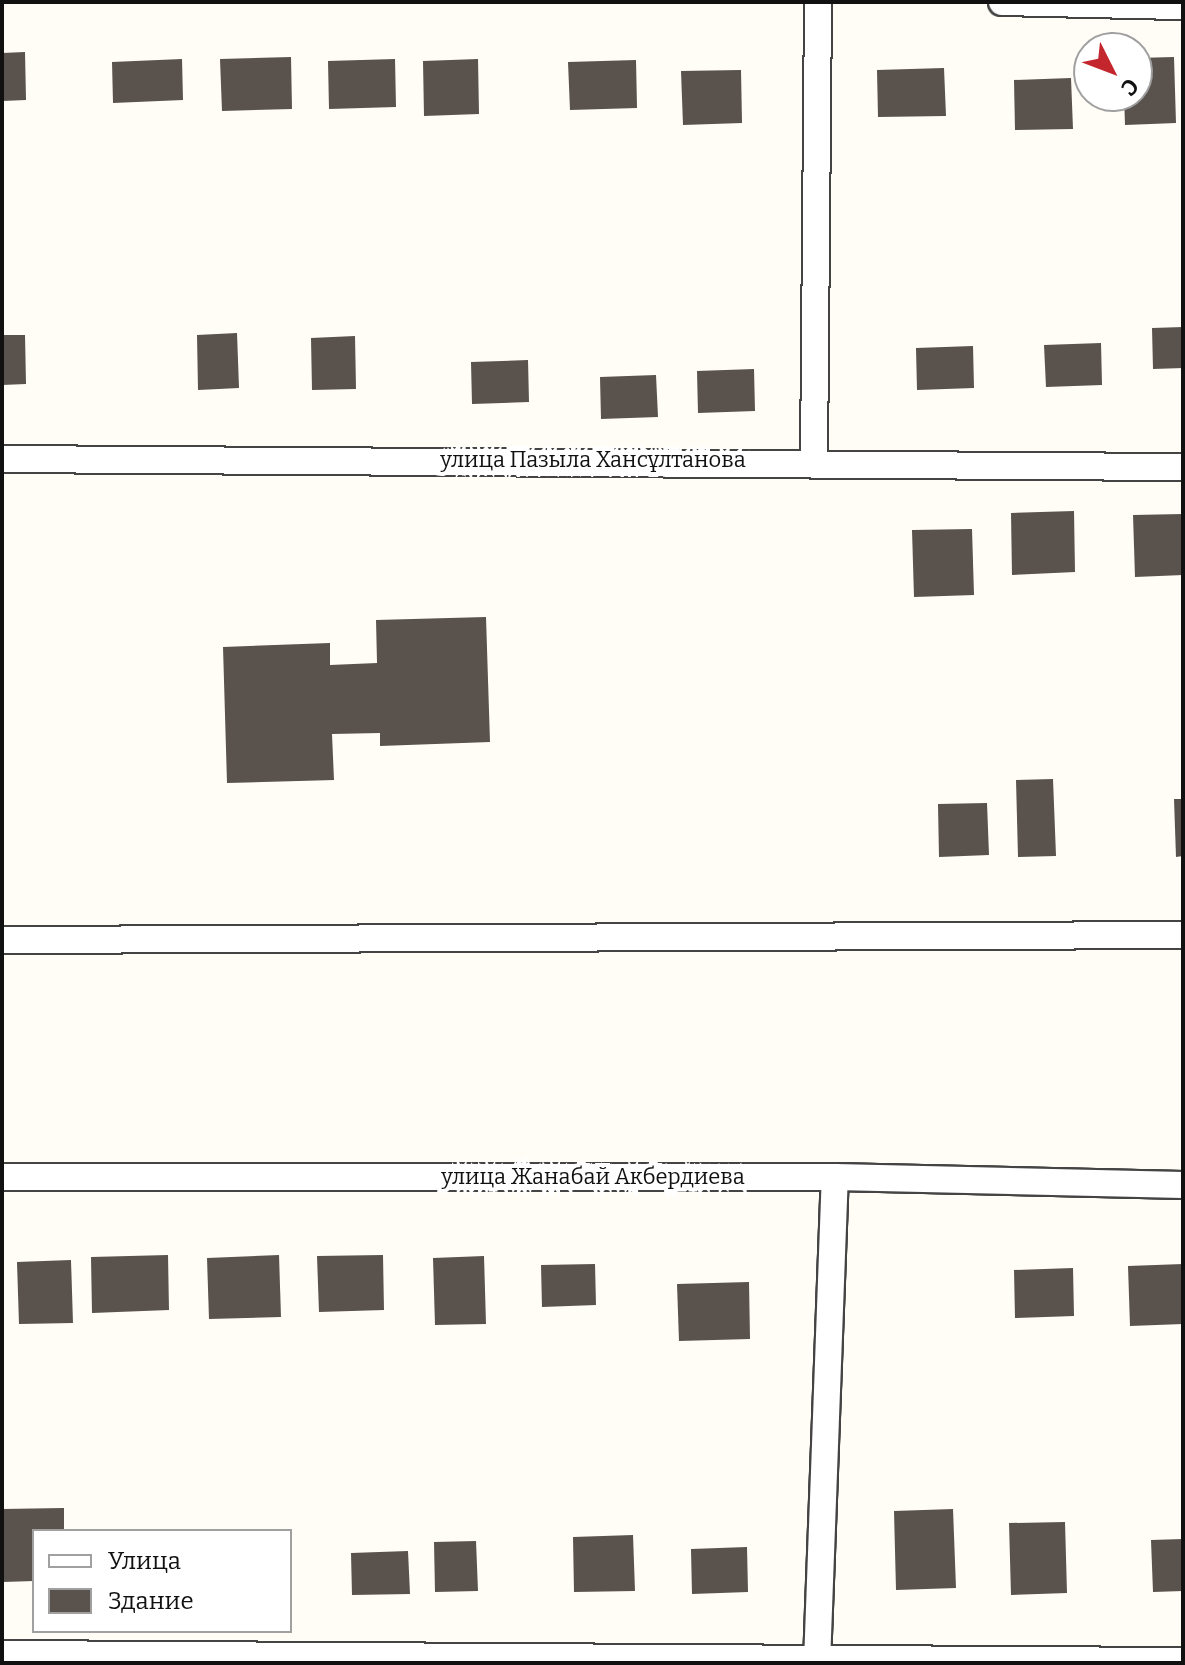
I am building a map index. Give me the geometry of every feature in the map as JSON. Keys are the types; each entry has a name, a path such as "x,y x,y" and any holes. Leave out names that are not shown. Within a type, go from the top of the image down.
{"street":[{"path":"814,460 818,2"},
{"path":"1002,2 1183,6"},
{"name":"улица Пазыла Хансұлтанова","path":"2,459 814,460 1183,467"},
{"path":"2,940 1183,935"},
{"name":"улица Жанабай Акбердиева","path":"2,1177 835,1177 1183,1185"},
{"path":"817,1661 835,1177"},
{"path":"2,1654 1183,1661"}],"building":[{"path":"25,52 26,100 2,101 2,53"},
{"path":"291,57 292,109 222,111 220,59"},
{"path":"1174,57 1176,123 1125,125 1125,112 1153,112 1153,58"},
{"path":"182,59 183,100 113,103 112,62"},
{"path":"395,59 396,107 329,109 328,61"},
{"path":"478,59 479,114 424,116 423,61"},
{"path":"636,60 637,108 570,110 568,62"},
{"path":"944,68 946,116 878,117 877,70"},
{"path":"741,70 742,123 683,125 681,71"},
{"path":"1071,78 1073,129 1015,130 1014,80"},
{"path":"1183,327 1183,368 1153,369 1152,328"},
{"path":"237,333 239,388 198,390 197,335"},
{"path":"2,335 25,335 26,384 2,385"},
{"path":"355,336 356,389 312,390 311,338"},
{"path":"1101,343 1102,385 1046,387 1044,345"},
{"path":"973,346 974,388 917,390 916,348"},
{"path":"528,360 529,402 472,404 471,362"},
{"path":"754,369 755,411 698,413 697,371"},
{"path":"656,375 658,417 601,419 600,377"},
{"path":"1074,511 1075,572 1012,575 1011,513"},
{"path":"1183,514 1183,575 1135,577 1133,515"},
{"path":"972,529 974,595 914,597 912,530"},
{"path":"486,617 490,742 380,746 380,733 332,734 334,780 227,783 223,647 330,643 330,665 377,663 376,620"},
{"path":"1053,779 1056,856 1018,857 1016,780"},
{"path":"1174,799 1183,799 1183,856 1176,857"},
{"path":"987,803 989,855 939,857 938,804"},
{"path":"168,1255 169,1310 92,1313 91,1257"},
{"path":"279,1255 281,1317 209,1319 207,1258"},
{"path":"383,1255 384,1310 319,1312 317,1256"},
{"path":"484,1256 486,1324 435,1325 433,1258"},
{"path":"71,1260 73,1323 19,1324 17,1262"},
{"path":"595,1264 596,1305 542,1307 541,1265"},
{"path":"1183,1264 1183,1324 1130,1326 1128,1266"},
{"path":"1073,1268 1074,1316 1015,1318 1014,1270"},
{"path":"749,1282 750,1339 679,1341 677,1284"},
{"path":"64,1508 64,1529 32,1529 32,1581 3,1582 2,1509"},
{"path":"953,1509 956,1588 896,1590 894,1511"},
{"path":"1065,1522 1067,1593 1011,1595 1009,1523"},
{"path":"633,1535 635,1591 574,1592 573,1537"},
{"path":"1183,1539 1183,1591 1153,1592 1151,1540"},
{"path":"476,1541 478,1591 435,1592 434,1542"},
{"path":"747,1547 748,1592 692,1594 691,1549"},
{"path":"408,1551 410,1594 352,1595 351,1553"}]}
